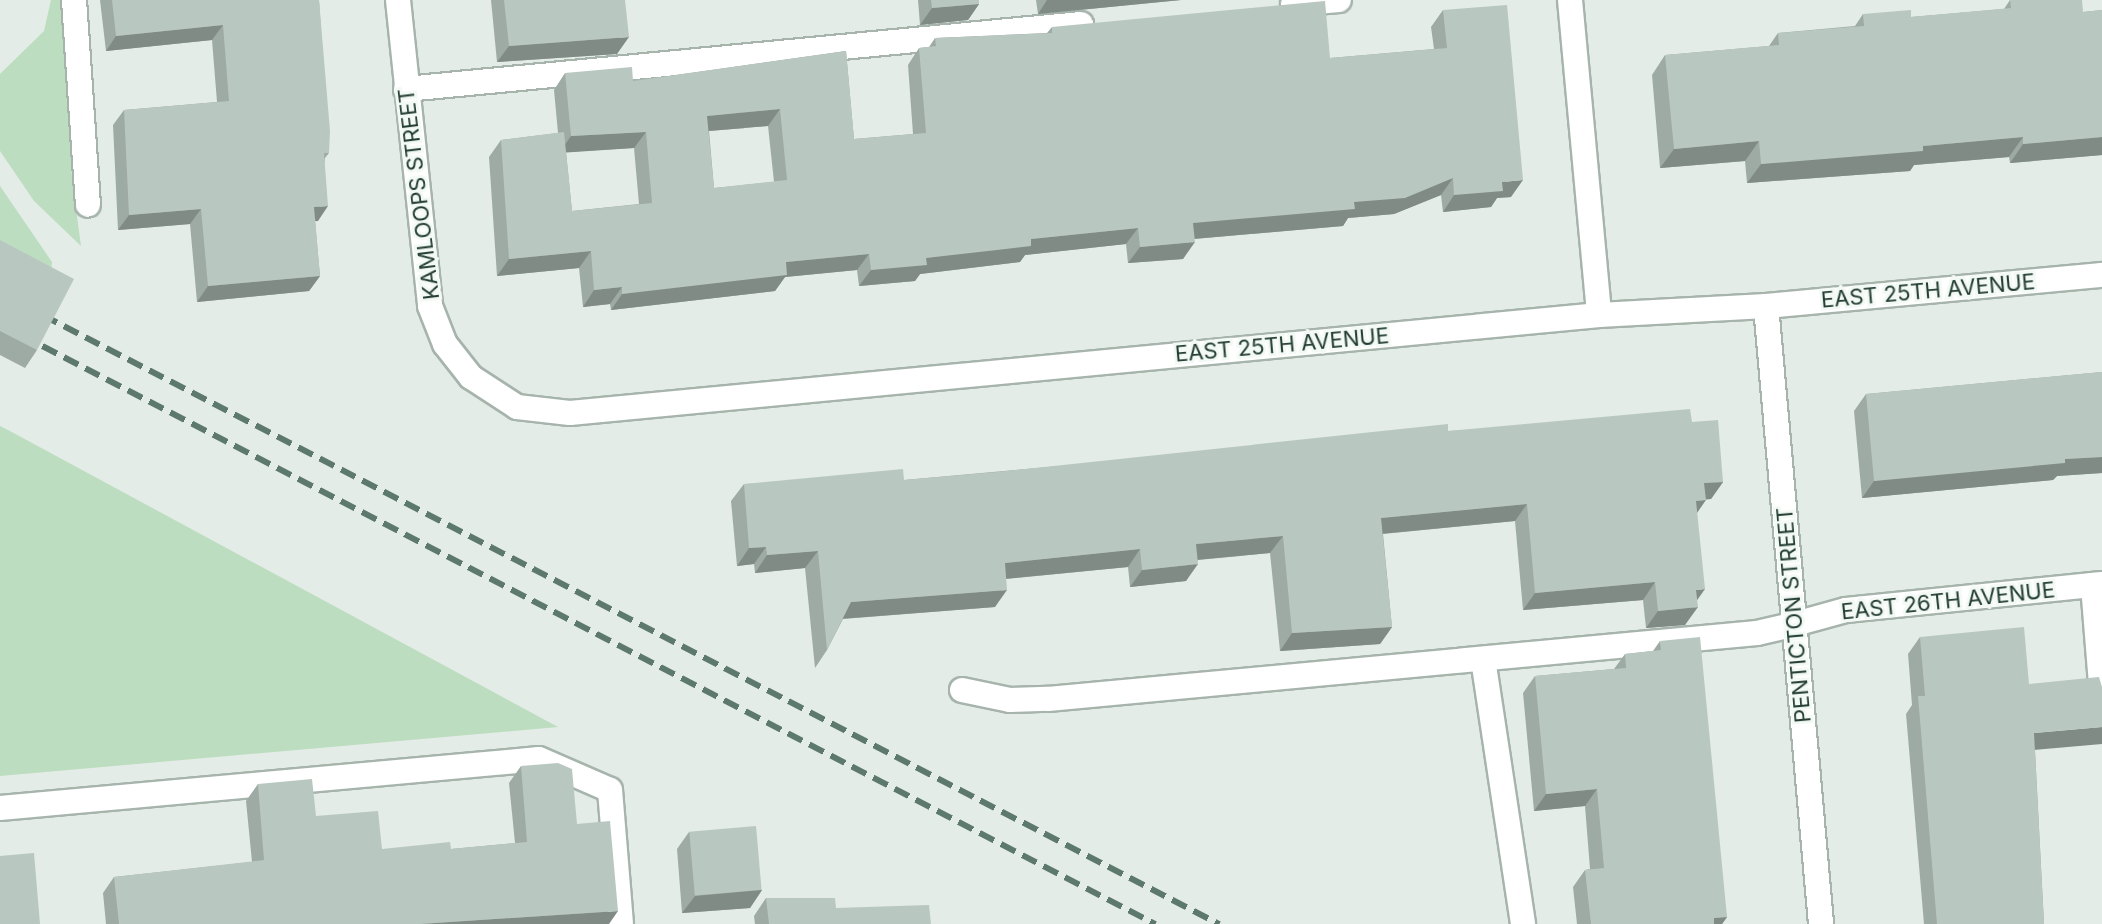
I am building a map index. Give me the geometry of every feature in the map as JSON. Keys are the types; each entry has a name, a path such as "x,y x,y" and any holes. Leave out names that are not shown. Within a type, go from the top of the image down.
{"street":[{"path":"74,0 88,205"},
{"name":"KAMLOOPS STREET","path":"398,0 430,306 445,344 471,377"},
{"path":"1275,6 1339,0"},
{"path":"1570,0 1599,315"},
{"path":"406,89 1102,23"},
{"name":"EAST 25TH AVENUE","path":"471,377 517,407 570,413 1599,315 1766,306 2102,275"},
{"name":"PENTICTON STREET","path":"1766,306 1821,924"},
{"path":"2097,584 2102,696"},
{"name":"EAST 26TH AVENUE","path":"962,690 1010,700 1048,699 1483,659 1757,633 1846,610 2097,584"},
{"path":"1483,659 1523,924"},
{"path":"0,808 539,759 610,790 621,924"}],"green space":[{"path":"51,0 65,0 72,180 81,246 34,201 0,151 0,74 44,31"},
{"path":"0,186 52,262 50,282 0,255"},
{"path":"0,426 8,430 558,727 0,776"}],"building":[{"path":"112,0 319,0 330,131 329,153 324,153 328,206 314,207 320,276 208,286 201,209 129,215 124,110 229,101 223,25 116,36"},
{"path":"504,0 625,0 629,37 509,46"},
{"path":"931,0 979,0 979,4 932,8"},
{"path":"2010,0 2082,0 2083,12 2102,10 2102,137 2023,144 2023,137 1923,146 1923,151 1761,164 1759,141 1674,149 1665,55 1779,45 1778,33 1864,26 1863,14 1911,10 1911,17 2011,8"},
{"path":"1325,1 1330,58 1447,48 1443,10 1507,5 1523,180 1502,182 1503,191 1454,195 1453,178 1405,198 1354,202 1355,209 1193,223 1195,242 1140,247 1138,228 1031,239 1031,246 926,258 927,265 871,270 869,254 786,262 787,275 622,294 622,287 594,290 591,251 509,259 501,140 564,132 572,211 652,203 646,132 571,136 565,73 632,67 633,81 846,51 854,139 926,133 919,48 936,46 935,38 1052,33 1052,27","holes":["780,109 787,180 714,188 707,116"]},
{"path":"0,240 74,279 37,350 0,331"},
{"path":"2102,372 2102,457 1874,481 1866,394"},
{"path":"1690,409 1692,422 1718,420 1723,482 1704,483 1706,500 1696,501 1705,589 1696,590 1698,607 1658,611 1655,582 1535,593 1527,504 1381,518 1392,627 1292,633 1283,536 1196,544 1198,564 1142,570 1140,549 1005,563 1007,590 851,602 827,650 818,551 767,555 766,547 749,548 744,484 903,469 904,480 1448,424 1448,431"},
{"path":"2024,627 2029,684 2099,677 2102,727 2034,733 2044,924 1937,924 1918,696 1925,696 1920,637"},
{"path":"1700,637 1727,917 1714,918 1714,924 1591,924 1585,870 1604,868 1597,789 1546,794 1535,676 1626,668 1625,654 1661,650 1660,641"},
{"path":"558,763 572,769 577,824 610,821 618,911 420,924 119,924 114,877 264,860 258,784 312,779 316,816 378,811 382,849 450,842 451,849 527,842 521,766"},
{"path":"756,826 762,890 695,896 689,832"},
{"path":"34,853 40,924 0,924 0,856"},
{"path":"766,898 835,898 836,908 929,905 931,924 769,924"}],"railway":[{"path":"0,293 1219,924"},
{"path":"0,324 1155,924"}]}
